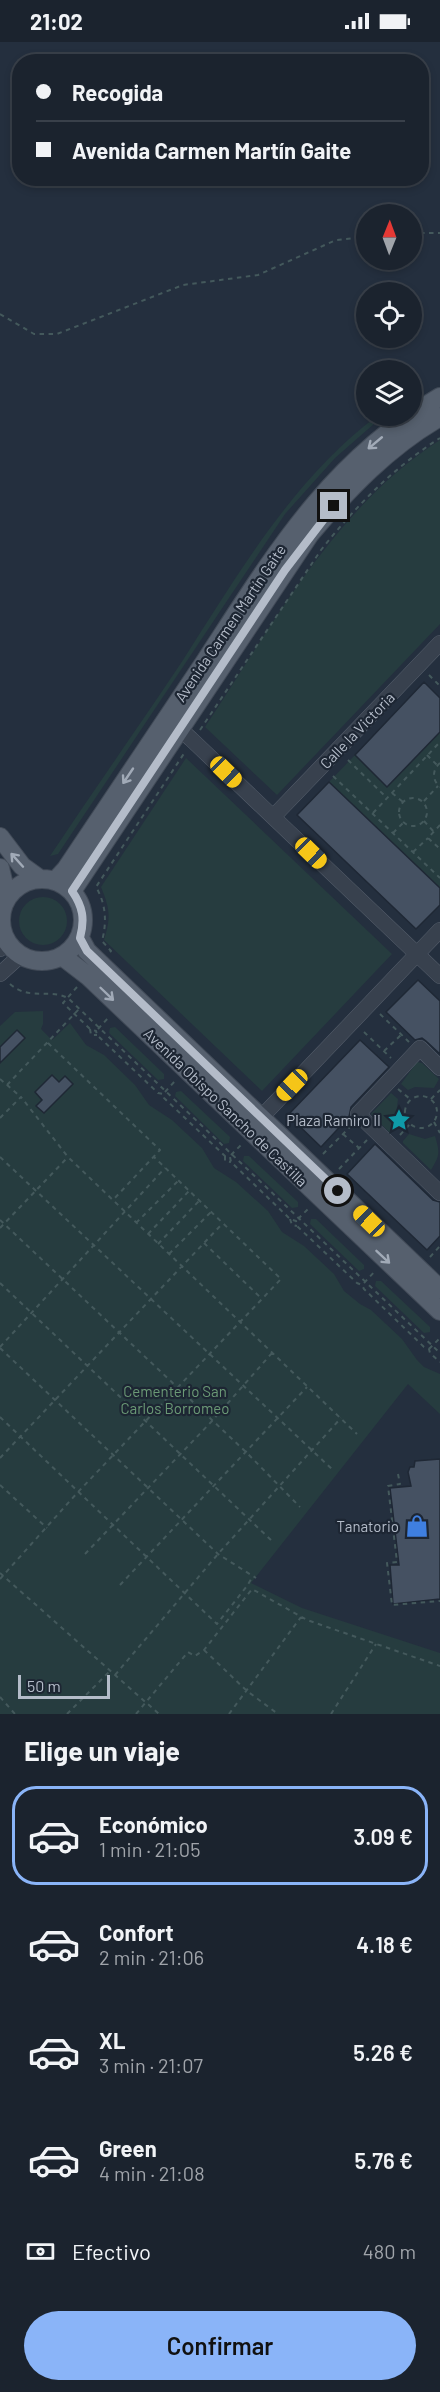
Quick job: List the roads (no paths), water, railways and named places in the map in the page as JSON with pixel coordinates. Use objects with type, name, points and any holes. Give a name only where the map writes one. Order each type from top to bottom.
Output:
[{"type":"main road","name":"Avenida Carmen Martín Gaite","points":[[47,880],[66,869],[299,521],[347,468],[375,442],[420,409],[440,398]]},
{"type":"main road","name":"Avenida Carmen Martín Gaite","points":[[72,891],[188,732],[285,570],[316,527],[363,476],[426,425],[440,417]]},
{"type":"main road","points":[[0,837],[21,866],[72,891],[83,913],[80,938],[72,948],[62,956],[41,961],[21,955],[3,945],[1,915],[7,898],[21,885],[47,880]]},
{"type":"main road","points":[[0,868],[7,898]]},
{"type":"main road","name":"Avenida Obispo Sancho de Castilla","points":[[80,938],[87,951],[251,1130],[440,1289]]},
{"type":"main road","name":"Avenida Obispo Sancho de Castilla","points":[[62,956],[88,976],[440,1311]]},
{"type":"street","name":"Calle la Victoria","points":[[273,817],[440,643]]},
{"type":"street","points":[[160,728],[172,726],[188,732],[273,817],[440,976]]},
{"type":"street","points":[[251,1130],[440,930]]},
{"type":"street","points":[[4,977],[21,955]]},
{"type":"street","points":[[440,1068],[420,1048],[358,1114],[440,1193]]},
{"type":"place","name":"Plaza Ramiro II","points":[[399,1120]]},
{"type":"place","name":"Tanatorio","points":[[417,1526]]},
{"type":"park label","name":"Cementerio San Carlos Borromeo","points":[[175,1400]]}]
